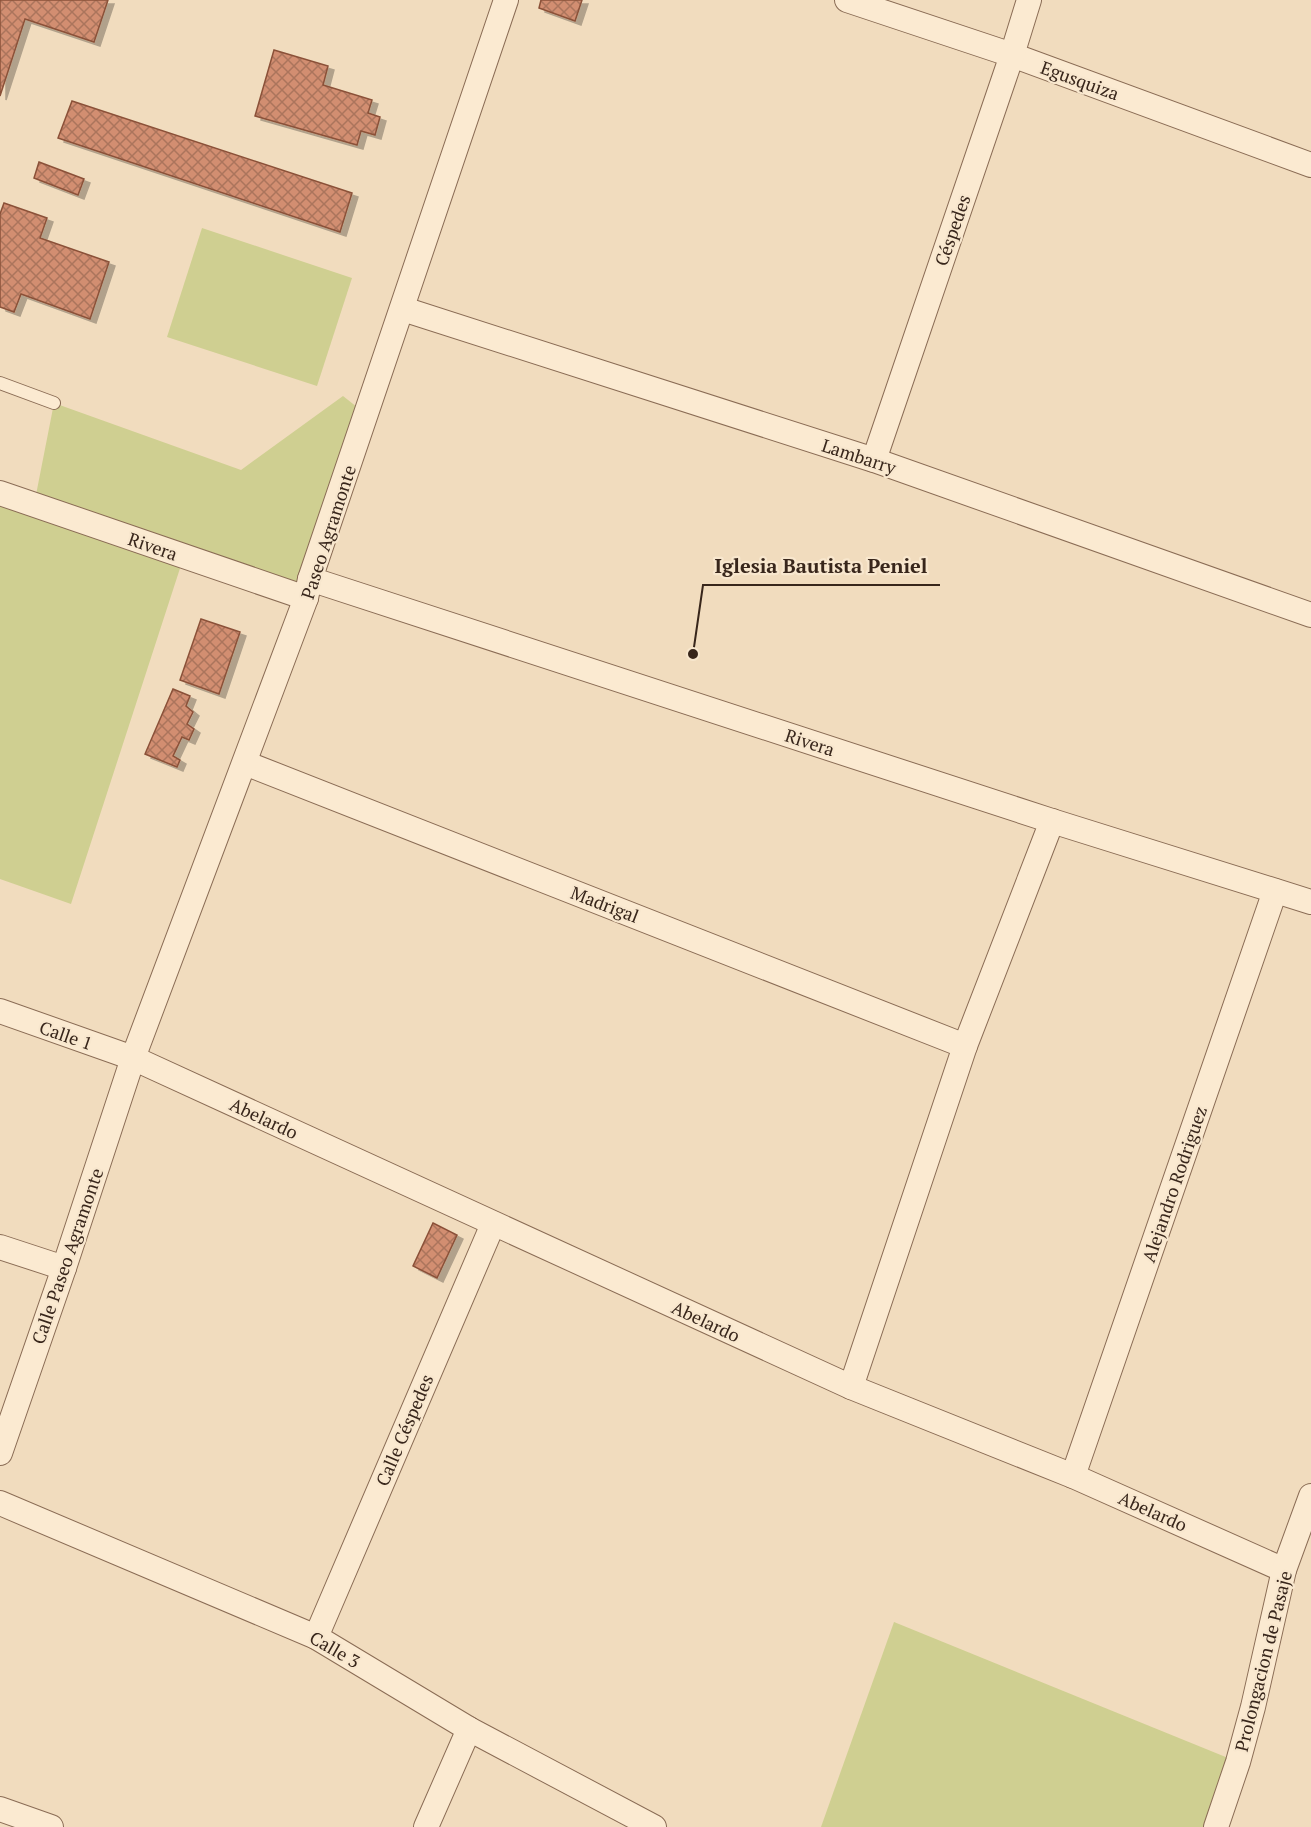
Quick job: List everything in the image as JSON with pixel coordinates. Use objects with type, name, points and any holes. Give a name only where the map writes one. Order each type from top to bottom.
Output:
[{"type":"street","name":"Paseo Agramonte","points":[[133,1058],[245,763],[308,589],[506,0]]},
{"type":"street","name":"Egusquiza","points":[[847,0],[1012,55],[1311,165]]},
{"type":"street","name":"Céspedes","points":[[874,460],[1029,0]]},
{"type":"street","name":"Lambarry","points":[[404,309],[874,460],[1311,615]]},
{"type":"street","name":"Rivera","points":[[0,493],[1311,902]]},
{"type":"street","name":"Madrigal","points":[[245,763],[965,1046]]},
{"type":"street","points":[[850,1387],[965,1046],[1052,821]]},
{"type":"street","name":"Alejandro Rodriguez","points":[[1073,1476],[1275,891]]},
{"type":"street","name":"Calle 1","points":[[0,1011],[133,1058]]},
{"type":"street","name":"Abelardo","points":[[133,1058],[850,1387],[1073,1476],[1284,1570]]},
{"type":"street","name":"Calle Paseo Agramonte","points":[[0,1453],[133,1058]]},
{"type":"street","name":"Calle Céspedes","points":[[316,1637],[493,1224]]},
{"type":"street","points":[[0,1247],[64,1268]]},
{"type":"street","name":"Prolongacion de Pasaje","points":[[1216,1827],[1238,1762],[1253,1707],[1284,1570],[1311,1496]]},
{"type":"street","name":"Calle 3","points":[[0,1503],[316,1637],[469,1729],[654,1827]]},
{"type":"street","points":[[426,1827],[469,1729]]},
{"type":"street","points":[[0,1809],[51,1827]]},
{"type":"lane","points":[[0,382],[54,403]]},
{"type":"green space","points":[[202,228],[352,278],[317,386],[167,337]]},
{"type":"green space","points":[[343,396],[367,415],[306,598],[184,556],[71,904],[0,879],[0,493],[34,505],[54,403],[241,470]]},
{"type":"green space","points":[[894,1622],[1238,1762],[1223,1827],[821,1827]]},
{"type":"building","points":[[0,0],[108,0],[94,42],[25,19],[0,96]]},
{"type":"building","points":[[541,0],[582,0],[575,21],[539,8]]},
{"type":"building","points":[[274,50],[328,66],[323,85],[372,100],[368,113],[380,117],[375,135],[361,131],[357,145],[255,116]]},
{"type":"building","points":[[72,101],[352,193],[340,232],[58,138]]},
{"type":"building","points":[[39,162],[84,179],[78,195],[34,178]]},
{"type":"building","points":[[4,203],[47,218],[40,238],[109,262],[90,319],[21,294],[14,312],[0,307],[0,214]]},
{"type":"building","points":[[201,619],[240,632],[219,694],[180,680]]},
{"type":"building","points":[[173,689],[190,696],[186,706],[193,712],[187,724],[194,729],[189,740],[182,737],[173,756],[180,760],[177,767],[145,754]]},
{"type":"building","points":[[433,1223],[457,1235],[437,1278],[413,1266]]},
{"type":"place","name":"Iglesia Bautista Peniel","points":[[693,654]]}]
